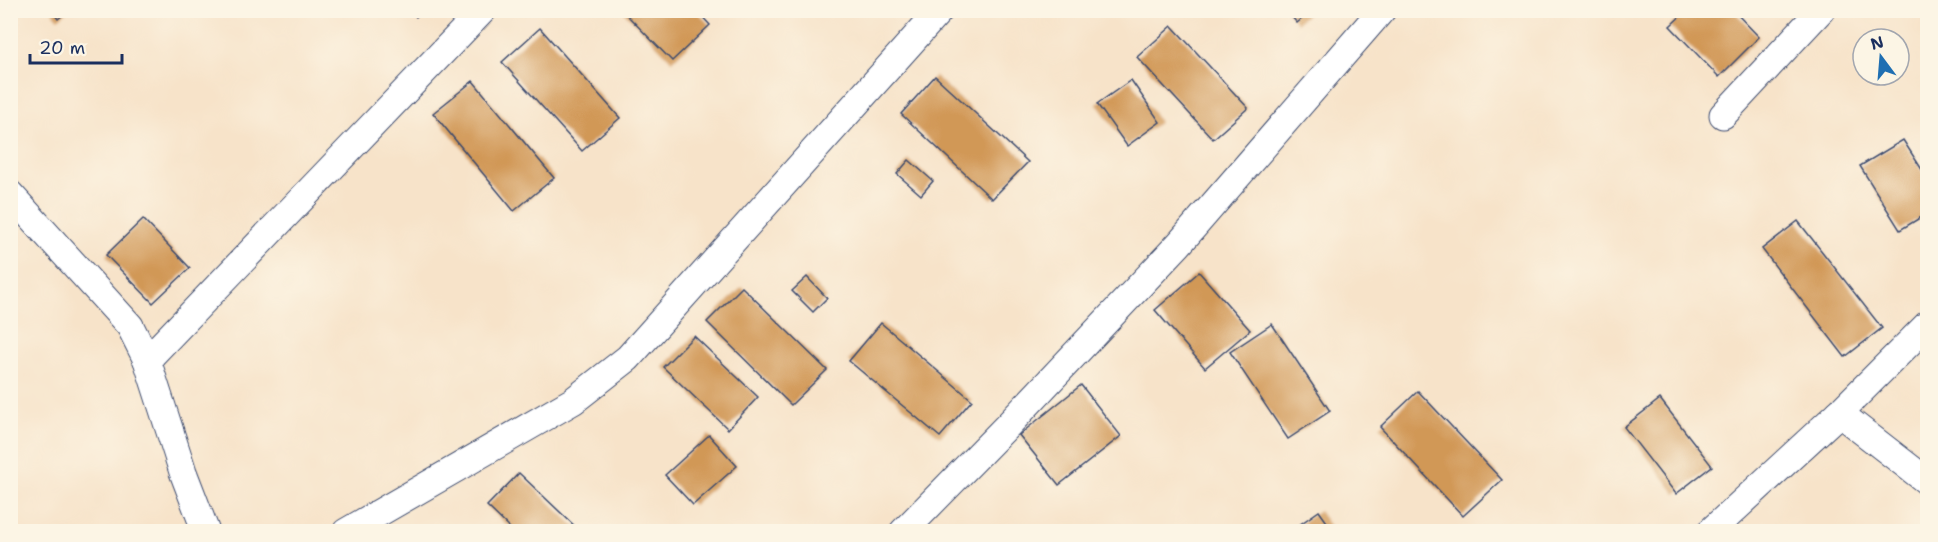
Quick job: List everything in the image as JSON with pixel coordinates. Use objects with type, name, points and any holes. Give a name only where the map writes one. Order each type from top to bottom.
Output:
[{"type":"street","points":[[147,360],[483,10]]},
{"type":"street","points":[[346,531],[573,401],[628,358],[940,10]]},
{"type":"street","points":[[903,531],[1008,425],[1179,244],[1382,10]]},
{"type":"street","points":[[1723,115],[1821,10]]},
{"type":"street","points":[[10,194],[130,326],[147,360],[183,472],[206,531]]},
{"type":"street","points":[[1710,531],[1839,413],[1928,324]]},
{"type":"street","points":[[1839,413],[1928,483]]},
{"type":"building","points":[[51,10],[69,10],[58,19]]},
{"type":"building","points":[[410,10],[423,10],[416,17]]},
{"type":"building","points":[[622,10],[696,10],[710,25],[672,61]]},
{"type":"building","points":[[1286,10],[1312,10],[1297,23]]},
{"type":"building","points":[[1687,10],[1733,10],[1759,37],[1719,77],[1670,26]]},
{"type":"building","points":[[1172,26],[1248,108],[1213,139],[1137,57]]},
{"type":"building","points":[[540,28],[620,118],[582,151],[502,62]]},
{"type":"building","points":[[935,76],[1028,162],[992,199],[901,114]]},
{"type":"building","points":[[1131,80],[1160,122],[1127,146],[1097,104]]},
{"type":"building","points":[[473,81],[554,178],[514,211],[433,113]]},
{"type":"building","points":[[1903,140],[1928,179],[1928,213],[1900,230],[1860,166]]},
{"type":"building","points":[[909,160],[933,181],[921,195],[897,174]]},
{"type":"building","points":[[143,219],[190,268],[153,303],[106,255]]},
{"type":"building","points":[[1798,221],[1882,328],[1845,357],[1762,249]]},
{"type":"building","points":[[1199,272],[1250,330],[1205,368],[1155,310]]},
{"type":"building","points":[[807,277],[827,298],[813,312],[792,291]]},
{"type":"building","points":[[742,287],[827,370],[791,405],[707,322]]},
{"type":"building","points":[[881,323],[972,400],[940,437],[849,361]]},
{"type":"building","points":[[1272,324],[1330,411],[1288,439],[1230,352]]},
{"type":"building","points":[[694,336],[758,397],[728,429],[663,367]]},
{"type":"building","points":[[1081,385],[1121,436],[1059,485],[1019,435]]},
{"type":"building","points":[[1418,391],[1502,480],[1463,516],[1380,427]]},
{"type":"building","points":[[1660,399],[1712,466],[1676,494],[1624,427]]},
{"type":"building","points":[[709,435],[737,466],[693,505],[665,475]]},
{"type":"building","points":[[519,473],[581,532],[514,532],[487,506]]},
{"type":"building","points":[[1319,511],[1334,532],[1289,532]]}]
